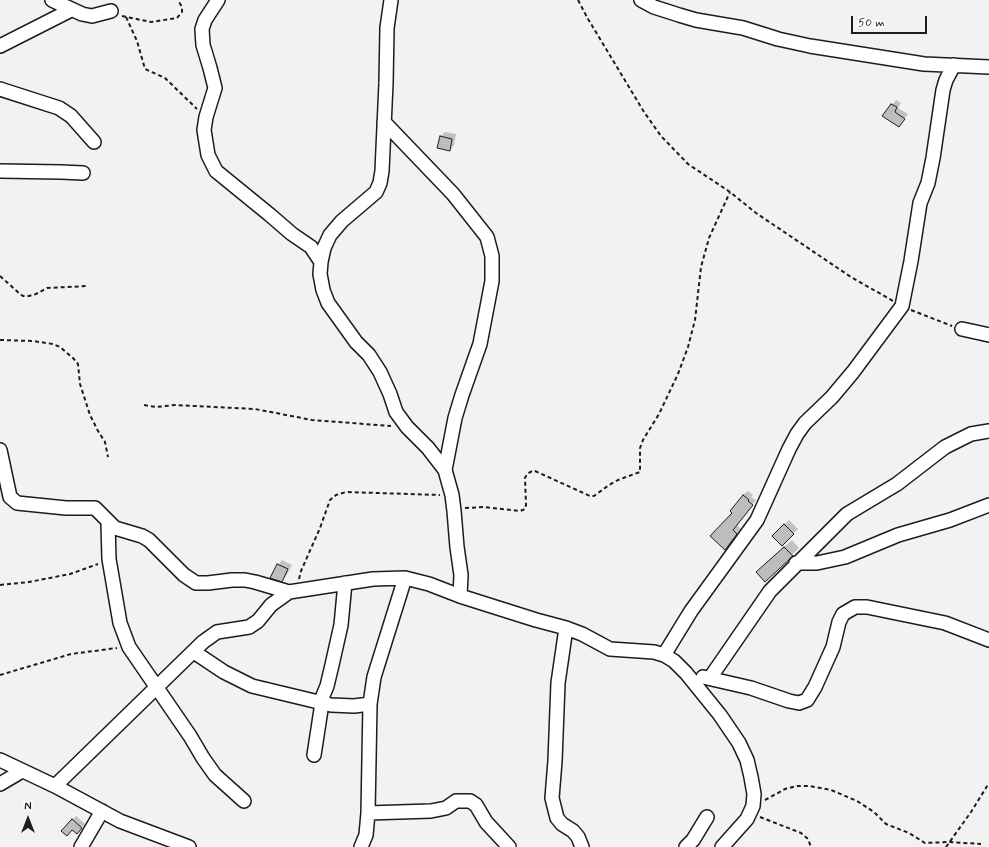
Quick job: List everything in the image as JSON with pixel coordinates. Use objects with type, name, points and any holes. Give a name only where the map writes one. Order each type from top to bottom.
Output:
[{"type":"street","points":[[52,0],[71,10],[92,16],[111,11]]},
{"type":"street","points":[[218,0],[205,20],[202,29],[202,45],[215,88],[206,117],[204,130],[208,155],[216,171],[292,234],[311,247],[321,262]]},
{"type":"street","points":[[391,0],[387,28],[382,171],[376,192],[342,221],[330,235],[324,248],[320,274],[323,290],[328,303],[340,321],[369,356],[380,372],[396,412],[406,427],[428,448],[445,470],[452,495],[454,511],[461,575],[460,596]]},
{"type":"street","points":[[641,0],[654,7],[679,16],[743,28],[778,39],[810,46],[924,64],[989,67]]},
{"type":"street","points":[[0,46],[71,10]]},
{"type":"street","points":[[664,655],[691,611],[758,520],[797,434],[853,372],[902,306],[920,203],[928,182],[933,158],[943,90],[946,80],[954,65]]},
{"type":"street","points":[[0,89],[59,108],[71,116],[94,142]]},
{"type":"street","points":[[384,122],[453,194],[487,237],[492,256],[492,281],[481,338],[457,413],[445,470]]},
{"type":"street","points":[[0,171],[61,172],[83,174]]},
{"type":"street","points":[[962,329],[989,335]]},
{"type":"street","points":[[710,678],[770,591],[796,563],[847,514],[897,484],[945,447],[970,434],[989,431]]},
{"type":"street","points":[[0,450],[4,465],[7,489],[10,497],[17,503],[66,508],[91,507],[97,510],[114,528],[149,540],[184,575],[196,583],[245,580],[294,591],[373,579],[405,578],[428,584],[460,596],[536,620],[566,628],[582,634],[610,649],[654,652],[664,655],[674,661],[686,673],[720,715],[739,743],[746,760],[754,794],[751,809],[747,819],[722,847]]},
{"type":"street","points":[[796,563],[817,563],[845,557],[898,535],[950,520],[989,505]]},
{"type":"street","points":[[108,523],[109,559],[120,623],[129,647],[215,775],[244,801]]},
{"type":"street","points":[[361,847],[366,835],[368,812],[370,704],[374,677],[405,578]]},
{"type":"street","points":[[314,755],[321,703],[327,686],[341,625],[345,583]]},
{"type":"street","points":[[55,786],[208,638],[217,632],[243,628],[258,621],[271,605],[294,591]]},
{"type":"street","points":[[686,673],[751,688],[789,701],[799,703],[807,700],[815,687],[832,647],[839,622],[843,614],[855,607],[867,607],[945,623],[989,640]]},
{"type":"street","points":[[566,628],[558,683],[552,798],[557,818],[562,824],[573,831],[578,837],[582,847]]},
{"type":"street","points":[[194,652],[224,672],[252,686],[331,705],[354,706],[370,704]]},
{"type":"street","points":[[0,760],[55,786],[120,821],[189,847]]},
{"type":"street","points":[[0,784],[22,771]]},
{"type":"street","points":[[368,812],[431,811],[446,808],[456,801],[470,801],[476,805],[486,822],[509,847]]},
{"type":"street","points":[[81,847],[102,810]]},
{"type":"street","points":[[686,847],[693,840],[707,817]]},
{"type":"path","points":[[111,11],[126,17],[151,22],[177,18],[182,12],[182,7],[178,0]]},
{"type":"path","points":[[578,0],[644,112],[661,136],[688,164],[730,192],[756,213],[851,277],[902,306],[962,329]]},
{"type":"path","points":[[126,17],[137,40],[145,69],[165,78],[206,117]]},
{"type":"path","points":[[454,511],[460,508],[468,507],[484,507],[520,511],[525,509],[525,478],[527,474],[532,471],[536,471],[590,496],[594,496],[608,485],[618,480],[640,472],[640,448],[643,440],[662,407],[678,374],[688,347],[695,320],[701,267],[709,238],[730,192]]},
{"type":"path","points":[[0,276],[23,296],[36,294],[47,288],[88,286]]},
{"type":"path","points":[[0,340],[33,341],[53,344],[60,347],[73,358],[78,364],[80,384],[90,415],[105,442],[108,457]]},
{"type":"path","points":[[144,405],[255,409],[312,420],[406,427]]},
{"type":"path","points":[[294,591],[301,571],[312,550],[330,500],[336,495],[346,492],[452,495]]},
{"type":"path","points":[[0,585],[29,582],[70,574],[109,559]]},
{"type":"path","points":[[0,675],[71,654],[129,647]]},
{"type":"path","points":[[946,847],[971,812],[989,783]]},
{"type":"path","points":[[751,809],[786,789],[797,786],[810,786],[831,790],[857,801],[874,812],[886,824],[909,833],[924,844],[949,842],[981,844]]},
{"type":"path","points":[[751,809],[801,833],[808,839],[811,847]]},
{"type":"building","points":[[891,104],[897,107],[895,112],[905,119],[899,127],[882,116]]},
{"type":"building","points":[[440,136],[452,139],[450,151],[437,148]]},
{"type":"building","points":[[743,495],[753,505],[733,530],[737,534],[725,550],[710,536],[732,513],[730,511]]},
{"type":"building","points":[[784,524],[794,534],[782,546],[772,536]]},
{"type":"building","points":[[784,547],[793,556],[765,582],[756,572]]},
{"type":"building","points":[[277,564],[288,569],[282,582],[270,578]]},
{"type":"building","points":[[72,819],[82,828],[77,834],[72,830],[67,836],[61,831]]}]
